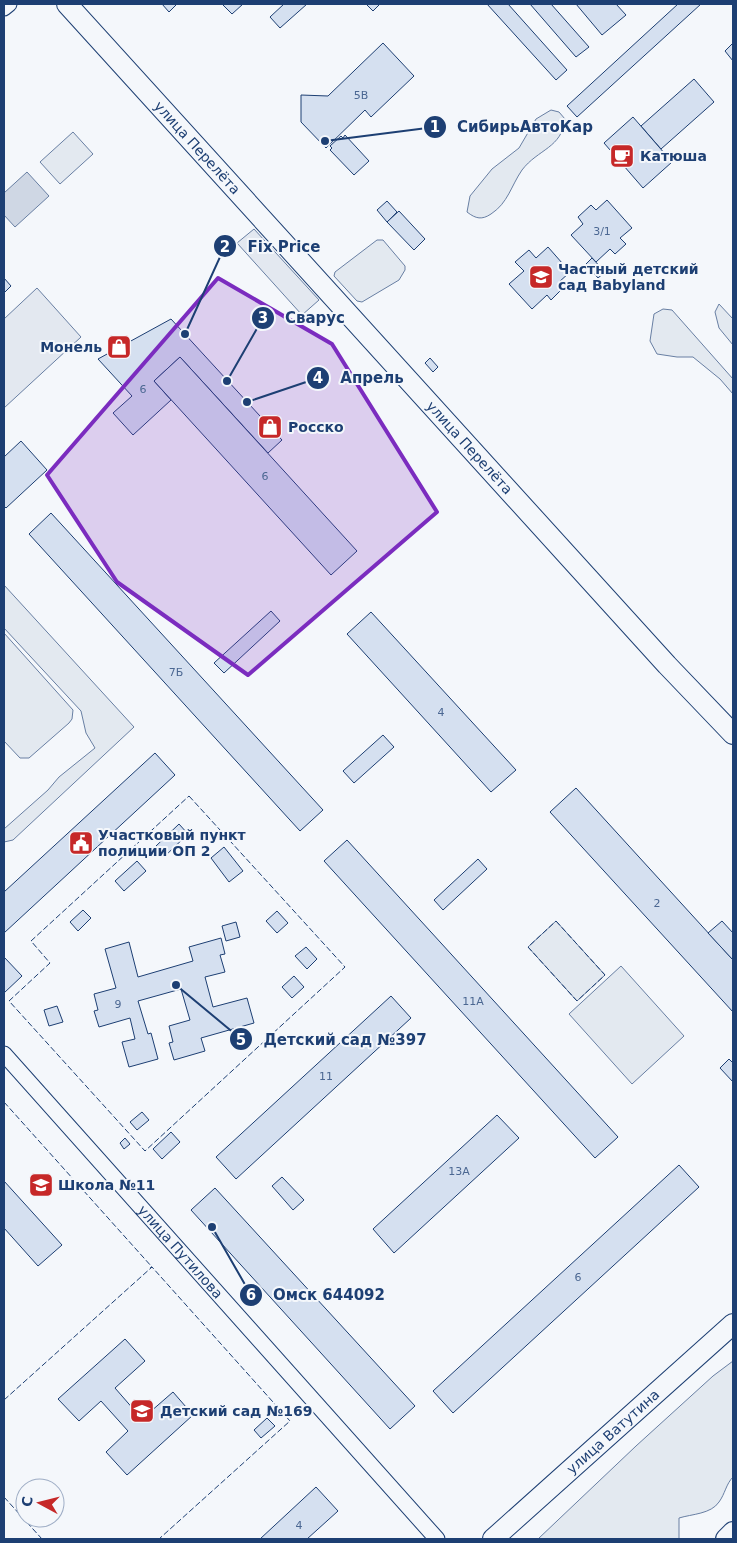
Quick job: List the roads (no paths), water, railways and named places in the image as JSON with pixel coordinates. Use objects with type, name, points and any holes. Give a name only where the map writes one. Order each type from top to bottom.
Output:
[{"type":"main road","name":"улица Перелёта","points":[[67,4],[654,650],[733,734]]},
{"type":"main road","name":"улица Ватутина","points":[[493,1539],[733,1324]]},
{"type":"main road","points":[[726,1539],[733,1532]]},
{"type":"street","points":[[4,8],[9,4]]},
{"type":"street","name":"улица Путилова","points":[[4,1054],[437,1539]]},
{"type":"place","name":"СибирьАвтоКар","points":[[325,141]]},
{"type":"place","name":"Катюша","points":[[622,156]]},
{"type":"place","name":"Частный детский сад Babyland","points":[[541,277]]},
{"type":"place","name":"Fix Price","points":[[185,334]]},
{"type":"place","name":"Монель","points":[[119,347]]},
{"type":"place","name":"Сварус","points":[[227,381]]},
{"type":"place","name":"Апрель","points":[[247,402]]},
{"type":"place","name":"Росско","points":[[270,427]]},
{"type":"place","name":"Участковый пункт полиции ОП 2","points":[[81,843]]},
{"type":"place","name":"Детский сад №397","points":[[176,985]]},
{"type":"place","name":"Школа №11","points":[[41,1185]]},
{"type":"place","name":"Омск 644092","points":[[212,1227]]},
{"type":"place","name":"Детский сад №169","points":[[142,1411]]}]
